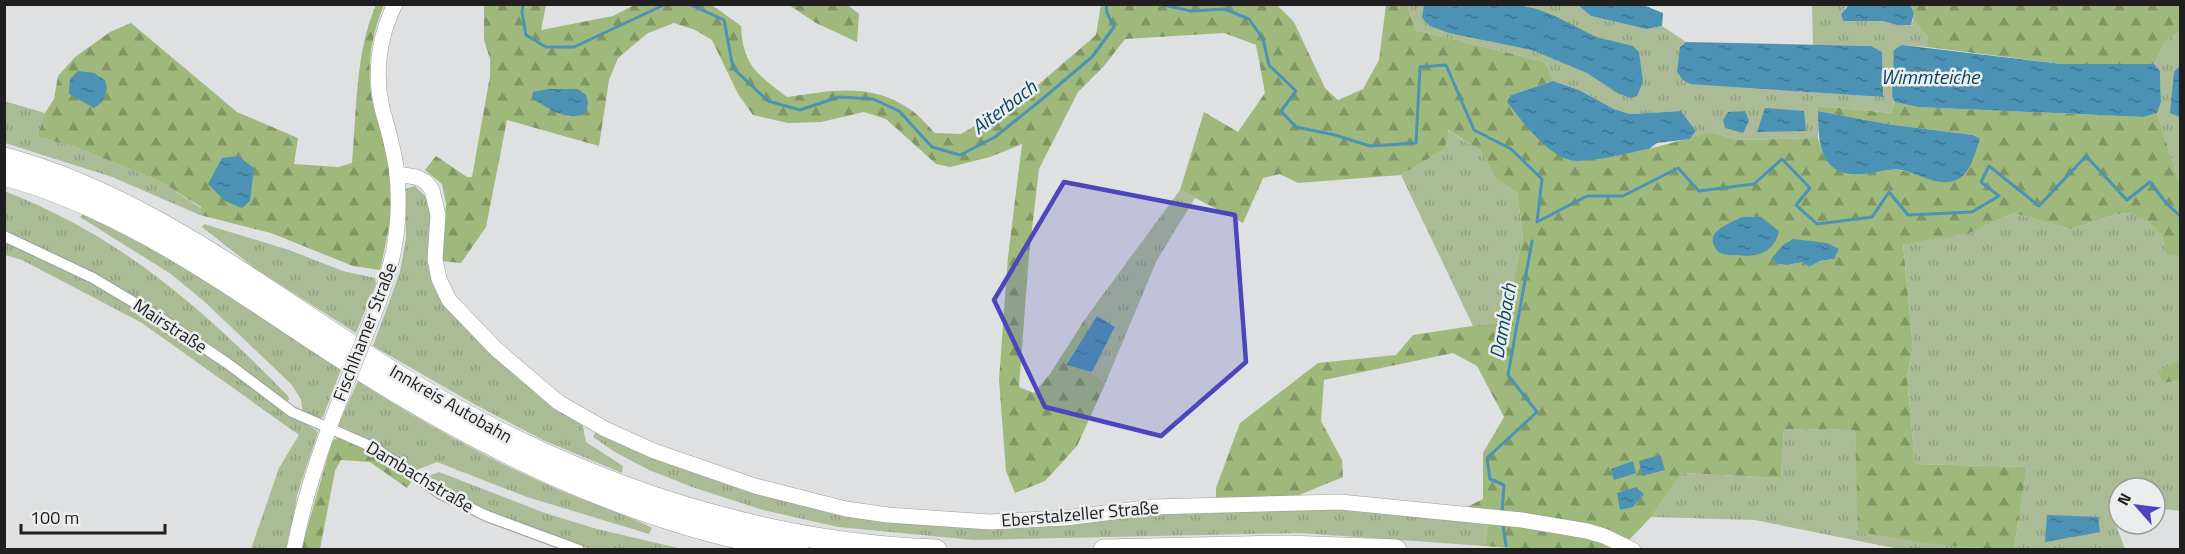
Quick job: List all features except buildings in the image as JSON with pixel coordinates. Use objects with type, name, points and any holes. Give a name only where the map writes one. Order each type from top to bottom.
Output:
[{"type":"highway","name":"Innkreis Autobahn","points":[[4,158],[42,170],[102,194],[165,225],[428,394],[495,431],[576,469],[668,502],[755,525],[836,540],[936,549]]},
{"type":"highway","name":"Innkreis Autobahn","points":[[4,174],[83,202],[174,248],[419,407],[510,456],[606,498],[697,527],[798,549]]},
{"type":"highway","points":[[1104,549],[1286,546],[1396,549]]},
{"type":"street","name":"Fischlhamer Straße","points":[[294,549],[305,501],[328,428],[389,276],[396,243],[397,174],[382,106],[378,69],[382,39],[394,4]]},
{"type":"street","name":"Eberstalzeller Straße","points":[[397,174],[416,177],[426,182],[432,190],[438,215],[435,259],[439,279],[449,300],[514,364],[558,402],[605,429],[654,451],[755,486],[846,509],[888,515],[990,522],[1065,518],[1153,507],[1340,502],[1521,520],[1587,531],[1633,549]]},
{"type":"street","name":"Mairstraße","points":[[4,236],[93,278],[141,306],[227,363],[292,412],[328,428]]},
{"type":"street","name":"Dambachstraße","points":[[328,428],[375,448],[429,487],[464,506],[512,527],[579,549]]},
{"type":"highlighted area","points":[[1064,182],[1235,215],[1246,362],[1161,436],[1045,407],[994,300]]},
{"type":"green space","points":[[1410,4],[1578,5],[1591,16],[1646,29],[1662,26],[1686,42],[1680,47],[1796,91],[1882,97],[1882,52],[1871,46],[1813,45],[1812,5],[1847,5],[1841,14],[1843,21],[1882,21],[1897,25],[1911,25],[1913,20],[1928,37],[1926,47],[1903,45],[1892,97],[1895,102],[1891,113],[1818,106],[1818,138],[1737,140],[1712,132],[1690,139],[1696,131],[1681,111],[1630,114],[1614,109],[1579,90],[1553,81],[1545,62],[1415,30],[1409,10]]},
{"type":"green space","points":[[1410,4],[1409,10],[1415,30],[1545,62],[1553,81],[1511,95],[1579,161],[1649,149],[1712,132],[1737,140],[1818,138],[1823,154],[1864,174],[1884,169],[1913,173],[1973,135],[1887,124],[1818,111],[1818,106],[1891,113],[1895,102],[1917,107],[2144,117],[2157,113],[2180,185],[2180,255],[2166,255],[2162,235],[2148,222],[2131,213],[2117,214],[2071,229],[2013,213],[1968,234],[1903,244],[1913,346],[1907,376],[1915,464],[2027,467],[2014,549],[1936,544],[1858,532],[1855,430],[1784,429],[1781,478],[1682,473],[1651,517],[1628,541],[1573,523],[1467,507],[1483,499],[1483,453],[1504,417],[1477,366],[1453,353],[1324,380],[1321,421],[1342,460],[1343,477],[1287,500],[1216,500],[1216,488],[1240,423],[1318,363],[1396,355],[1413,335],[1505,321],[1523,235],[1517,193],[1495,178],[1481,151],[1448,130],[1445,149],[1401,175],[1298,183],[1280,174],[1263,178],[1243,223],[1180,190],[1204,112],[1238,132],[1265,93],[1256,45],[1224,33],[1125,39],[1104,66],[1078,92],[1039,169],[1029,255],[1019,387],[1034,393],[1050,374],[1085,319],[1090,328],[1066,364],[1092,372],[1105,384],[1077,446],[1045,481],[1015,493],[1006,471],[999,380],[1008,257],[1022,144],[990,157],[950,167],[936,164],[886,119],[864,112],[821,122],[788,123],[753,115],[738,94],[712,40],[695,30],[674,23],[648,33],[618,58],[609,80],[599,146],[507,120],[486,227],[461,263],[441,261],[446,203],[442,184],[425,170],[436,156],[467,177],[472,177],[490,76],[490,59],[484,40],[484,5],[546,5],[541,30],[613,16],[634,5],[712,5],[741,26],[745,51],[754,68],[787,97],[849,90],[879,94],[912,110],[935,133],[961,134],[1024,97],[1096,35],[1101,5],[1277,5],[1294,22],[1325,88],[1338,100],[1363,89],[1379,60],[1386,5]],"holes":[[[548,89],[578,89],[569,117],[533,98]],[[1811,242],[1827,243],[1834,259],[1820,261],[1809,267],[1803,262],[1777,264],[1773,258]]]},
{"type":"green space","points":[[376,5],[384,5],[376,26],[372,48],[371,94],[389,160],[392,182],[390,220],[380,270],[353,266],[271,233],[200,215],[201,207],[161,182],[76,147],[37,137],[45,113],[54,99],[58,76],[75,57],[110,32],[131,23],[237,112],[298,138],[294,164],[338,167],[352,163],[360,62],[369,23]]},
{"type":"green space","points":[[789,5],[848,5],[859,14],[857,42],[816,23]]},
{"type":"green space","points":[[1910,5],[2180,5],[2180,31],[2165,42],[2154,64],[2062,64],[1926,47],[1928,37],[1913,20],[1914,13]]},
{"type":"green space","points":[[2180,31],[2180,185],[2157,113],[2161,102],[2160,71],[2154,64],[2165,42]]},
{"type":"green space","points":[[4,101],[45,113],[37,137],[76,147],[161,182],[201,208],[200,215],[112,177],[5,143]]},
{"type":"green space","points":[[1447,130],[1481,151],[1495,178],[1517,193],[1523,235],[1505,321],[1473,326],[1401,175],[1445,149]]},
{"type":"green space","points":[[415,186],[436,212],[440,294],[467,330],[525,383],[582,422],[586,442],[623,466],[622,473],[543,440],[474,404],[373,346],[400,272],[406,239],[405,189]]},
{"type":"green space","points":[[1180,190],[1195,198],[1157,260],[1105,384],[1092,372],[1115,327],[1097,317],[1090,328],[1085,319]]},
{"type":"green space","points":[[4,191],[86,230],[123,252],[158,277],[224,333],[288,396],[289,400],[286,402],[220,352],[115,287],[5,231]]},
{"type":"green space","points":[[2013,213],[2071,229],[2117,214],[2132,213],[2148,222],[2162,235],[2166,255],[2180,255],[2180,361],[2165,383],[2180,380],[2180,511],[2167,509],[2167,476],[2107,476],[2107,536],[2120,536],[2125,549],[2014,549],[2027,467],[1915,464],[1907,376],[1913,346],[1903,243],[1968,234]]},
{"type":"green space","points":[[83,214],[145,245],[214,285],[341,369],[323,417],[316,419],[303,415],[301,399],[291,384],[206,303],[171,274],[80,217]]},
{"type":"green space","points":[[204,224],[289,250],[343,271],[375,278],[376,284],[356,333],[257,270],[202,227]]},
{"type":"green space","points":[[4,237],[152,315],[318,432],[297,495],[289,549],[251,549],[279,468],[299,435],[142,323],[22,260],[5,255]]},
{"type":"green space","points":[[2180,361],[2180,380],[2165,383],[2157,372]]},
{"type":"green space","points":[[358,381],[431,426],[507,466],[559,490],[641,522],[652,528],[649,534],[527,497],[437,462],[414,471],[387,451],[338,425]]},
{"type":"green space","points":[[597,429],[887,521],[1155,511],[1321,508],[1398,511],[1488,523],[1485,546],[1300,533],[974,540],[838,527],[763,510],[692,487],[649,470],[593,437]]},
{"type":"green space","points":[[1784,429],[1855,430],[1859,532],[1989,549],[1899,549],[1755,520],[1651,517],[1682,473],[1781,478]]},
{"type":"green space","points":[[339,437],[377,453],[413,479],[407,488],[370,462],[341,460],[335,471],[320,549],[301,550],[332,441]]},
{"type":"green space","points":[[439,472],[545,513],[597,529],[682,549],[627,551],[580,546],[505,519],[454,495],[436,485],[428,476]]},
{"type":"green space","points":[[1488,523],[1591,537],[1623,549],[1536,550],[1485,546]]},
{"type":"water","points":[[1424,5],[1518,5],[1557,17],[1596,37],[1633,46],[1639,52],[1643,82],[1637,96],[1631,98],[1619,94],[1587,73],[1532,50],[1449,33],[1430,26],[1422,18]]},
{"type":"water","points":[[1578,5],[1643,5],[1663,13],[1662,26],[1646,29],[1591,16]]},
{"type":"water","name":"Wimmteiche","points":[[1852,5],[1910,5],[1914,13],[1911,25],[1897,25],[1882,21],[1843,21],[1841,14]]},
{"type":"water","name":"Wimmteiche","points":[[1686,42],[1871,46],[1882,52],[1883,97],[1690,84],[1683,80],[1677,72],[1680,47]]},
{"type":"water","name":"Wimmteiche","points":[[1902,45],[2062,64],[2154,64],[2160,71],[2161,102],[2157,113],[2144,117],[1917,107],[1895,102],[1892,97],[1894,50]]},
{"type":"water","points":[[2180,66],[2180,117],[2170,113],[2174,72]]},
{"type":"water","points":[[78,71],[94,73],[105,80],[107,89],[102,102],[94,108],[69,94],[70,79]]},
{"type":"water","points":[[1553,81],[1579,90],[1614,109],[1630,114],[1681,111],[1696,131],[1690,139],[1657,143],[1649,149],[1597,159],[1569,160],[1539,140],[1507,102],[1511,95]]},
{"type":"water","points":[[548,89],[578,89],[586,95],[588,103],[586,112],[573,116],[566,115],[532,98],[533,92]]},
{"type":"water","points":[[1765,108],[1804,111],[1806,131],[1757,132]]},
{"type":"water","points":[[1745,111],[1749,121],[1743,133],[1725,128],[1723,120],[1728,112]]},
{"type":"water","name":"Wimmteiche","points":[[1818,111],[1887,124],[1973,135],[1980,139],[1966,172],[1951,182],[1937,181],[1896,170],[1849,174],[1830,165],[1825,156],[1819,135]]},
{"type":"water","points":[[238,156],[254,168],[250,201],[242,208],[225,201],[208,184],[222,158]]},
{"type":"water","points":[[1742,217],[1761,217],[1779,231],[1777,238],[1769,249],[1758,255],[1722,254],[1716,250],[1713,237],[1723,227]]},
{"type":"water","points":[[1793,239],[1827,243],[1839,249],[1834,259],[1820,261],[1809,267],[1803,262],[1777,264],[1772,258],[1783,245]]},
{"type":"water","points":[[1097,316],[1115,327],[1092,372],[1066,365]]},
{"type":"water","points":[[1660,455],[1665,470],[1642,476],[1639,461]]},
{"type":"water","points":[[1633,461],[1636,473],[1614,480],[1611,469]]},
{"type":"water","points":[[1636,487],[1644,494],[1633,507],[1620,510],[1617,493]]},
{"type":"water","points":[[2047,515],[2098,517],[2100,532],[2045,542]]},
{"type":"waterway","name":"Aiterbach","points":[[523,4],[526,35],[546,47],[574,47],[666,4]]},
{"type":"waterway","name":"Aiterbach","points":[[689,4],[724,20],[733,68],[768,101],[800,110],[839,97],[873,99],[899,111],[932,147],[960,155],[995,137],[1092,57],[1114,27],[1107,13],[1106,4]]},
{"type":"waterway","name":"Aiterbach","points":[[1160,4],[1191,11],[1225,9],[1249,19],[1263,39],[1269,65],[1296,91],[1281,111],[1296,127],[1335,135],[1370,146],[1416,143],[1420,67],[1446,65],[1474,130],[1511,149],[1542,179],[1537,222],[1587,196],[1623,196],[1678,168],[1699,191],[1754,184],[1782,159],[1810,188],[1796,205],[1817,224],[1872,217],[1889,192],[1908,215],[1972,212],[1999,196],[1981,182],[1989,166],[2039,206],[2086,156],[2127,200],[2150,182],[2167,204],[2180,216]]},
{"type":"waterway","name":"Dambach","points":[[1502,514],[1504,485],[1490,479],[1487,458],[1537,412],[1508,375],[1532,241]]},
{"type":"waterway","name":"Dambach","points":[[1503,524],[1506,546]]}]
